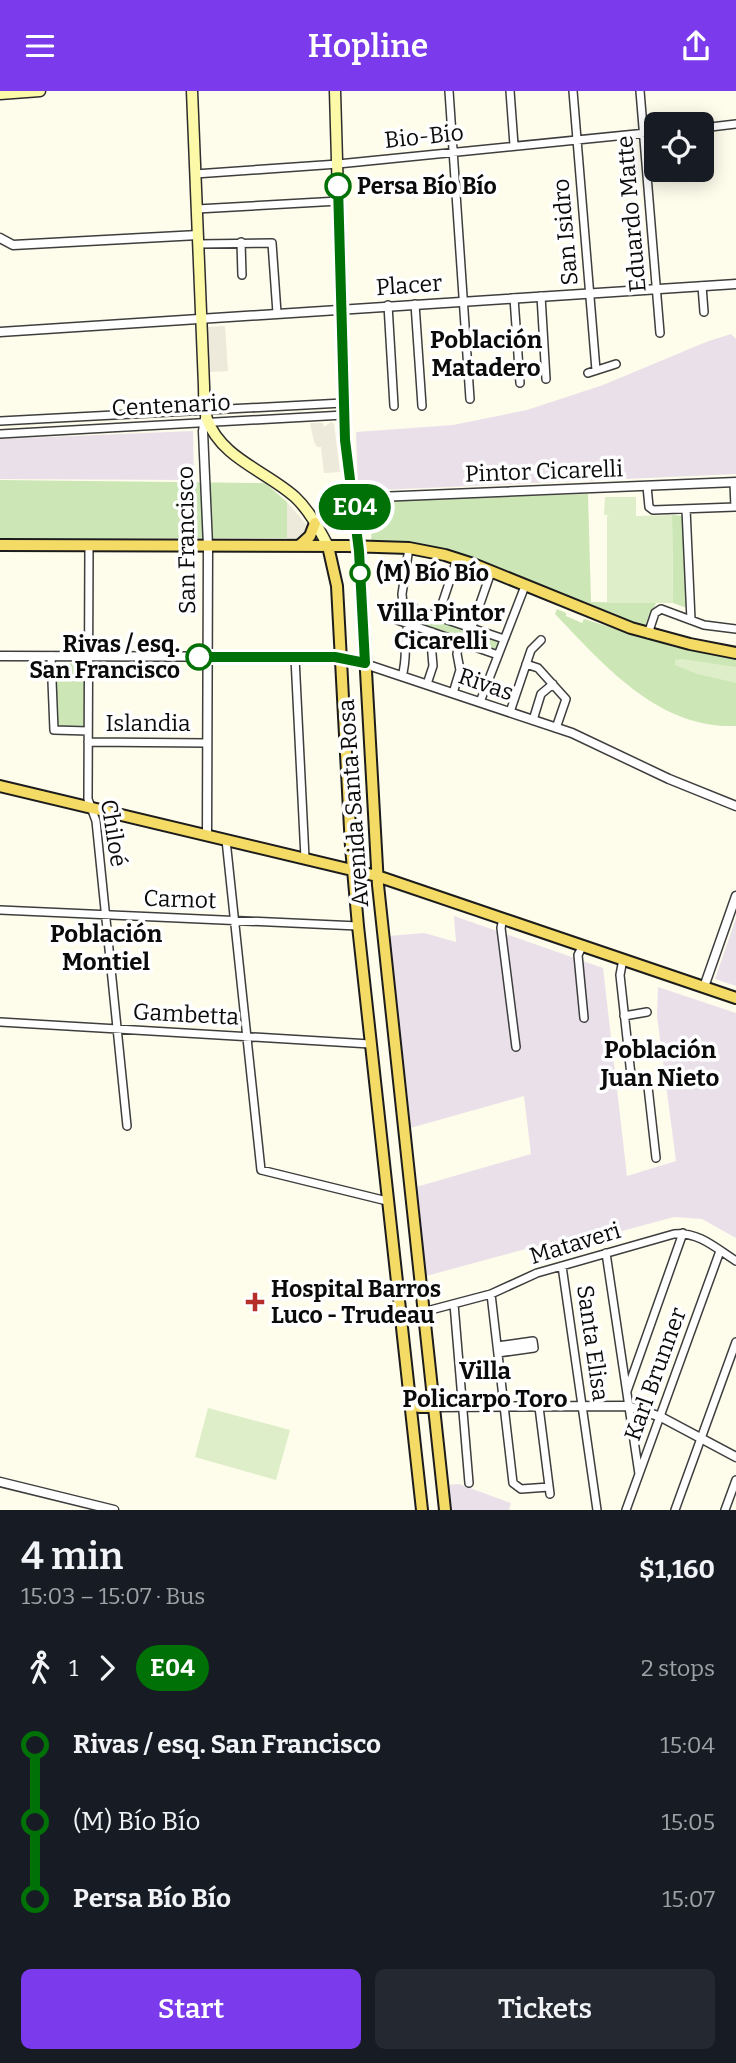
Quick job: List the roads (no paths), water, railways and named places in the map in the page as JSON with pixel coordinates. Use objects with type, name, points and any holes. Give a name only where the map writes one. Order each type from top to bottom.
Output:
[{"type":"main road","points":[[0,94],[40,91]]},
{"type":"main road","name":"San Francisco","points":[[192,91],[206,417]]},
{"type":"main road","name":"Avenida Santa Rosa","points":[[335,91],[343,403],[345,440],[359,546],[377,876],[445,1510]]},
{"type":"main road","name":"Avenida Santa Rosa","points":[[206,417],[228,449],[292,495],[328,546],[333,563],[337,586],[358,926],[422,1510]]},
{"type":"main road","points":[[299,546],[310,536],[314,523]]},
{"type":"main road","points":[[0,545],[409,548],[457,559],[606,619],[648,633],[736,653]]},
{"type":"main road","points":[[333,563],[337,553],[346,546]]},
{"type":"main road","points":[[0,786],[377,876],[736,997]]},
{"type":"main road","points":[[409,1392],[419,1407],[434,1407]]},
{"type":"street","points":[[449,91],[470,398]]},
{"type":"street","points":[[510,91],[514,145]]},
{"type":"street","name":"San Isidro","points":[[573,91],[596,370]]},
{"type":"street","name":"Eduardo Matte","points":[[640,91],[660,333]]},
{"type":"street","points":[[714,127],[736,124]]},
{"type":"street","name":"Bio-Bio","points":[[195,174],[338,164],[643,133]]},
{"type":"street","points":[[197,209],[339,201]]},
{"type":"street","points":[[0,238],[13,245],[198,239],[269,241],[273,244],[277,313]]},
{"type":"street","points":[[241,242],[242,275]]},
{"type":"street","name":"Placer","points":[[0,332],[736,284]]},
{"type":"street","points":[[702,286],[704,312]]},
{"type":"street","points":[[541,296],[546,379]]},
{"type":"street","points":[[514,298],[520,383]]},
{"type":"street","points":[[415,304],[422,407]]},
{"type":"street","points":[[388,305],[394,406]]},
{"type":"street","points":[[588,373],[616,364]]},
{"type":"street","name":"Centenario","points":[[0,434],[343,403]]},
{"type":"street","name":"Centenario","points":[[0,421],[344,415]]},
{"type":"street","name":"San Francisco","points":[[206,417],[207,835]]},
{"type":"street","points":[[647,486],[649,507],[653,510],[686,509],[735,507],[735,483]]},
{"type":"street","name":"Pintor Cicarelli","points":[[354,498],[735,483]]},
{"type":"street","points":[[686,509],[691,620]]},
{"type":"street","name":"Chiloé","points":[[89,546],[88,799],[96,821],[127,1126]]},
{"type":"street","points":[[409,548],[402,594],[403,605],[397,620],[498,655]]},
{"type":"street","points":[[438,617],[457,559]]},
{"type":"street","points":[[453,693],[460,670],[457,654],[472,628],[491,572]]},
{"type":"street","points":[[480,702],[525,586]]},
{"type":"street","points":[[403,605],[504,639]]},
{"type":"street","points":[[648,633],[655,613],[662,609],[704,625],[736,629]]},
{"type":"street","points":[[402,676],[406,660],[405,633],[408,624]]},
{"type":"street","points":[[427,684],[433,666],[430,642],[432,632]]},
{"type":"street","points":[[510,712],[531,650],[541,640]]},
{"type":"street","name":"Rivas","points":[[0,656],[341,658],[365,663],[572,733],[679,783],[736,806]]},
{"type":"street","points":[[51,656],[54,730],[88,731]]},
{"type":"street","points":[[295,658],[305,858]]},
{"type":"street","points":[[526,664],[538,668],[566,699],[556,728]]},
{"type":"street","points":[[533,720],[541,694],[553,684]]},
{"type":"street","name":"Islandia","points":[[88,742],[207,743]]},
{"type":"street","points":[[226,840],[261,1170],[387,1201]]},
{"type":"street","points":[[704,987],[736,896]]},
{"type":"street","name":"Carnot","points":[[0,910],[358,926]]},
{"type":"street","points":[[503,918],[501,928],[516,1047]]},
{"type":"street","points":[[583,945],[579,952],[579,963],[584,1018]]},
{"type":"street","points":[[623,959],[620,969],[631,1075],[647,1078],[656,1158]]},
{"type":"street","points":[[624,1016],[647,1012]]},
{"type":"street","name":"Gambetta","points":[[0,1022],[370,1044]]},
{"type":"street","points":[[626,1391],[683,1233],[702,1239],[736,1261]]},
{"type":"street","name":"Mataveri","points":[[423,1313],[491,1294],[530,1275],[667,1235],[683,1233]]},
{"type":"street","name":"Karl Brunner","points":[[626,1510],[720,1251]]},
{"type":"street","points":[[606,1253],[639,1476]]},
{"type":"street","name":"Santa Elisa","points":[[562,1266],[597,1510]]},
{"type":"street","points":[[491,1294],[514,1485],[521,1489],[550,1491],[539,1407]]},
{"type":"street","points":[[454,1304],[468,1483]]},
{"type":"street","points":[[675,1510],[736,1342]]},
{"type":"street","points":[[434,1407],[628,1406],[661,1416],[736,1457]]},
{"type":"street","points":[[725,1510],[736,1480]]},
{"type":"street","points":[[0,1482],[114,1510]]},
{"type":"place","name":"Persa Bío Bío","points":[[338,186]]},
{"type":"place","name":"(M) Bío Bío","points":[[360,573]]},
{"type":"place","name":"Rivas / esq. San Francisco","points":[[199,657]]},
{"type":"place","name":"Hospital Barros Luco - Trudeau","points":[[255,1302]]},
{"type":"district","name":"Población Matadero","points":[[486,354]]},
{"type":"district","name":"Villa Pintor Cicarelli","points":[[441,627]]},
{"type":"district","name":"Población Montiel","points":[[106,948]]},
{"type":"district","name":"Población Juan Nieto","points":[[660,1064]]},
{"type":"district","name":"Villa Policarpo Toro","points":[[485,1385]]}]
